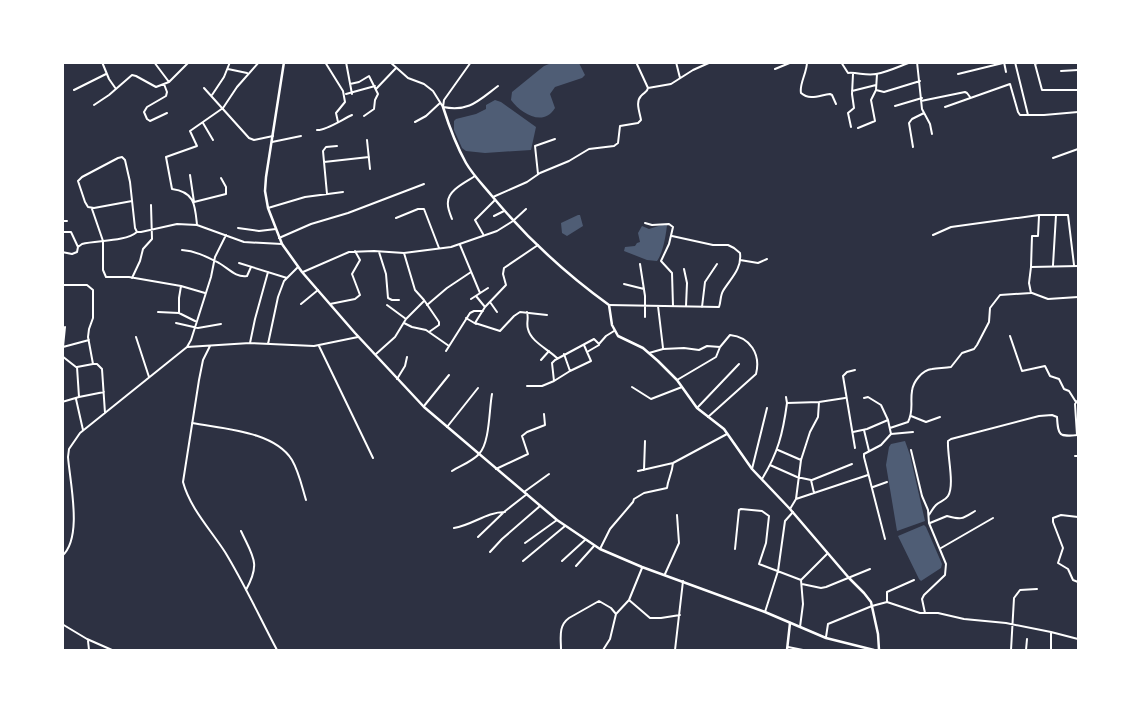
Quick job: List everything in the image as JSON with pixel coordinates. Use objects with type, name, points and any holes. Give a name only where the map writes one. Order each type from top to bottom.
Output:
[{"type":"main road","points":[[284,62],[265,191],[268,208],[279,238],[302,272],[424,407],[557,520],[600,549],[642,567],[765,612],[826,638],[874,650]]},
{"type":"main road","points":[[442,107],[466,164],[512,221],[566,272],[609,305],[614,331],[618,336],[634,343],[649,353],[677,380],[698,408],[724,429],[761,480],[793,512],[864,593],[871,602],[878,634],[879,650]]},
{"type":"main road","points":[[787,649],[790,623]]},
{"type":"street","points":[[102,62],[106,74],[116,89]]},
{"type":"street","points":[[154,62],[169,82]]},
{"type":"street","points":[[94,105],[133,75],[154,87],[169,82],[189,62]]},
{"type":"street","points":[[212,95],[228,69],[230,62]]},
{"type":"street","points":[[194,202],[183,192],[172,189],[166,157],[197,146],[190,131],[223,108],[258,62]]},
{"type":"street","points":[[325,62],[344,94],[345,102],[336,113],[338,122]]},
{"type":"street","points":[[346,62],[352,94]]},
{"type":"street","points":[[636,62],[648,88]]},
{"type":"street","points":[[676,62],[680,78]]},
{"type":"street","points":[[648,88],[671,84],[693,70],[711,62]]},
{"type":"street","points":[[775,69],[792,62]]},
{"type":"street","points":[[807,62],[800,89],[801,94],[810,97],[830,94],[836,104]]},
{"type":"street","points":[[841,62],[846,73],[866,75],[877,74],[911,62]]},
{"type":"street","points":[[958,74],[1007,62]]},
{"type":"street","points":[[1015,62],[1028,115]]},
{"type":"street","points":[[1040,62],[1035,64],[1042,90],[1078,90]]},
{"type":"street","points":[[392,63],[408,78],[433,91],[442,107]]},
{"type":"street","points":[[442,107],[444,100],[470,63]]},
{"type":"street","points":[[916,63],[924,113],[930,124],[932,134]]},
{"type":"street","points":[[1004,63],[1006,72]]},
{"type":"street","points":[[344,94],[352,94],[375,88],[396,68]]},
{"type":"street","points":[[228,69],[248,74]]},
{"type":"street","points":[[1061,71],[1078,70]]},
{"type":"street","points":[[851,128],[848,113],[854,108],[852,73]]},
{"type":"street","points":[[74,90],[106,74]]},
{"type":"street","points":[[858,128],[875,122],[871,100],[876,90],[877,74]]},
{"type":"street","points":[[350,84],[359,82],[369,76],[375,88],[378,95],[375,100],[374,109],[364,116]]},
{"type":"street","points":[[876,90],[884,92],[920,81]]},
{"type":"street","points":[[163,84],[167,92],[166,96],[147,106],[144,112],[150,121],[167,113]]},
{"type":"street","points":[[945,107],[1010,84],[1019,114],[1078,112]]},
{"type":"street","points":[[852,92],[876,85]]},
{"type":"street","points":[[442,107],[453,109],[465,108],[498,86]]},
{"type":"street","points":[[204,88],[249,138],[254,140],[273,136]]},
{"type":"street","points":[[484,235],[475,220],[494,198],[589,149],[614,146],[618,143],[620,126],[641,120],[638,101],[647,92],[648,88]]},
{"type":"street","points":[[895,106],[922,99],[965,92],[970,97]]},
{"type":"street","points":[[415,122],[426,116],[440,103]]},
{"type":"street","points":[[912,147],[909,123],[912,119],[924,113]]},
{"type":"street","points":[[317,130],[325,130],[352,115]]},
{"type":"street","points":[[203,123],[212,140]]},
{"type":"street","points":[[272,142],[301,136]]},
{"type":"street","points":[[538,174],[535,146],[555,139]]},
{"type":"street","points":[[367,140],[370,169]]},
{"type":"street","points":[[327,194],[324,149],[329,146],[337,146]]},
{"type":"street","points":[[1053,158],[1078,149]]},
{"type":"street","points":[[132,201],[92,208],[88,207],[78,182],[79,179],[121,157],[125,160],[128,172],[132,201],[135,228],[137,232]]},
{"type":"street","points":[[324,162],[369,157]]},
{"type":"street","points":[[190,174],[197,225]]},
{"type":"street","points":[[452,219],[448,202],[449,197],[452,192],[475,176]]},
{"type":"street","points":[[194,202],[226,194],[226,187],[221,178]]},
{"type":"street","points":[[279,238],[311,224],[348,213],[424,184]]},
{"type":"street","points":[[268,208],[305,197],[343,192]]},
{"type":"street","points":[[132,278],[140,261],[142,251],[152,239],[151,205]]},
{"type":"street","points":[[92,208],[103,241],[104,276],[132,278],[182,286],[205,293]]},
{"type":"street","points":[[396,218],[418,209],[424,209],[439,248]]},
{"type":"street","points":[[302,272],[337,256],[355,251],[404,253],[451,247],[497,231],[526,210]]},
{"type":"street","points":[[494,216],[504,211]]},
{"type":"street","points":[[1031,293],[1029,283],[1032,236],[1038,236],[1039,215]]},
{"type":"street","points":[[933,234],[951,227],[1039,215],[1068,215],[1074,266]]},
{"type":"street","points":[[1053,265],[1056,215]]},
{"type":"street","points":[[62,221],[67,220]]},
{"type":"street","points":[[645,223],[652,225],[669,224],[673,227],[672,236],[661,261],[672,274],[672,306]]},
{"type":"street","points":[[78,247],[82,244],[130,236],[137,232],[177,224],[197,225],[251,243],[282,244]]},
{"type":"street","points":[[238,228],[259,231],[276,229]]},
{"type":"street","points":[[62,232],[71,232],[78,247],[78,252],[74,254],[62,252]]},
{"type":"street","points":[[62,556],[68,550],[74,532],[69,449],[76,437],[187,347],[195,328],[214,262],[226,235]]},
{"type":"street","points":[[609,305],[719,307],[721,295],[733,278],[740,260],[740,253],[728,246],[713,245],[672,236]]},
{"type":"street","points":[[460,244],[480,294]]},
{"type":"street","points":[[476,324],[485,307],[506,285],[503,274],[504,268],[538,245]]},
{"type":"street","points":[[182,250],[198,253],[239,276],[247,276],[251,266]]},
{"type":"street","points":[[330,304],[360,295],[352,274],[360,260],[355,251]]},
{"type":"street","points":[[379,251],[386,274],[388,298],[398,300]]},
{"type":"street","points":[[404,253],[414,290],[424,300],[440,323],[429,332]]},
{"type":"street","points":[[740,260],[758,263],[767,259]]},
{"type":"street","points":[[239,263],[287,278]]},
{"type":"street","points":[[640,264],[644,289],[645,317]]},
{"type":"street","points":[[702,307],[705,282],[718,264]]},
{"type":"street","points":[[1031,267],[1053,265],[1078,266]]},
{"type":"street","points":[[268,344],[278,297],[287,278],[299,267]]},
{"type":"street","points":[[684,269],[687,283],[686,306]]},
{"type":"street","points":[[250,343],[268,272]]},
{"type":"street","points":[[427,305],[447,288],[471,272]]},
{"type":"street","points":[[624,284],[644,289]]},
{"type":"street","points":[[62,285],[87,285],[93,290],[93,318],[88,329],[93,364]]},
{"type":"street","points":[[179,313],[179,298],[182,286]]},
{"type":"street","points":[[472,299],[488,288]]},
{"type":"street","points":[[301,304],[318,290]]},
{"type":"street","points":[[890,428],[908,422],[911,416],[912,389],[920,376],[932,369],[951,367],[962,353],[974,349],[988,324],[990,308],[1000,296],[1031,293],[1048,298],[1078,297]]},
{"type":"street","points":[[476,296],[485,307]]},
{"type":"street","points":[[376,354],[395,337],[406,319],[424,300]]},
{"type":"street","points":[[490,302],[498,312]]},
{"type":"street","points":[[387,305],[406,319]]},
{"type":"street","points":[[658,306],[663,349]]},
{"type":"street","points":[[446,351],[466,318],[474,311],[483,311]]},
{"type":"street","points":[[158,312],[179,313],[196,321]]},
{"type":"street","points":[[466,318],[476,324],[500,331],[518,313],[527,312],[547,315]]},
{"type":"street","points":[[527,312],[529,319],[527,327],[530,335],[557,358]]},
{"type":"street","points":[[176,323],[195,328],[221,324]]},
{"type":"street","points":[[404,323],[429,332],[449,346]]},
{"type":"street","points":[[65,327],[63,348],[89,340]]},
{"type":"street","points":[[587,352],[600,344],[606,336],[614,331]]},
{"type":"street","points":[[677,380],[716,357],[720,347],[730,335],[748,341],[756,354],[758,364],[756,374],[708,418]]},
{"type":"street","points":[[929,515],[936,505],[945,500],[949,495],[948,441],[951,439],[1039,416],[1052,415],[1057,417],[1057,429],[1060,434],[1063,436],[1078,435],[1076,402],[1069,391],[1064,389],[1059,379],[1050,376],[1045,366],[1022,371],[1010,336]]},
{"type":"street","points":[[136,337],[149,378]]},
{"type":"street","points":[[187,347],[250,343],[319,346],[359,337]]},
{"type":"street","points":[[554,381],[552,363],[557,358],[594,339],[600,344]]},
{"type":"street","points":[[527,386],[542,386],[591,361],[584,345]]},
{"type":"street","points":[[210,346],[202,367],[191,423],[183,473],[184,488],[199,515],[225,552],[277,650]]},
{"type":"street","points":[[319,346],[373,458]]},
{"type":"street","points":[[649,353],[663,349],[684,348],[699,350],[707,346],[720,347]]},
{"type":"street","points":[[541,360],[549,351]]},
{"type":"street","points":[[564,354],[570,371]]},
{"type":"street","points":[[62,356],[77,367],[97,364],[102,369],[105,413]]},
{"type":"street","points":[[397,379],[406,366],[407,357]]},
{"type":"street","points":[[698,408],[739,364]]},
{"type":"street","points":[[77,367],[79,397]]},
{"type":"street","points":[[855,370],[846,372],[843,376],[855,448]]},
{"type":"street","points":[[424,407],[449,375]]},
{"type":"street","points":[[632,387],[651,399],[682,387]]},
{"type":"street","points":[[447,427],[478,388]]},
{"type":"street","points":[[62,402],[104,392]]},
{"type":"street","points":[[452,471],[479,454],[484,445],[489,430],[489,408],[492,394]]},
{"type":"street","points":[[761,480],[778,450],[783,431],[787,403],[786,397]]},
{"type":"street","points":[[864,398],[868,397],[881,405],[888,420],[891,434]]},
{"type":"street","points":[[787,403],[819,402],[846,398]]},
{"type":"street","points":[[76,399],[84,431]]},
{"type":"street","points":[[790,509],[796,499],[801,460],[810,432],[818,417],[819,402]]},
{"type":"street","points":[[752,469],[767,408]]},
{"type":"street","points":[[496,469],[528,454],[522,436],[545,425],[544,414]]},
{"type":"street","points":[[911,416],[926,422],[940,417]]},
{"type":"street","points":[[852,433],[888,420]]},
{"type":"street","points":[[191,423],[252,435],[276,444],[292,460],[306,500]]},
{"type":"street","points":[[864,430],[869,451]]},
{"type":"street","points":[[886,539],[864,457],[891,434],[914,432]]},
{"type":"street","points":[[638,471],[673,463],[727,434]]},
{"type":"street","points":[[644,470],[645,441]]},
{"type":"street","points":[[778,450],[801,460]]},
{"type":"street","points":[[911,450],[919,487],[929,515],[929,523],[941,548],[946,564],[945,575],[925,593],[922,599],[925,613]]},
{"type":"street","points":[[600,549],[610,529],[634,499],[644,493],[667,488],[667,481],[671,476],[673,463]]},
{"type":"street","points":[[770,465],[798,477],[811,480],[852,464]]},
{"type":"street","points":[[478,537],[525,493],[549,474]]},
{"type":"street","points":[[796,499],[869,475]]},
{"type":"street","points":[[811,480],[814,493]]},
{"type":"street","points":[[872,487],[887,482]]},
{"type":"street","points":[[490,552],[502,539],[541,506]]},
{"type":"street","points":[[735,549],[739,510],[762,511],[768,516],[769,529],[764,552],[758,562],[760,566],[801,580]]},
{"type":"street","points":[[929,523],[944,516],[950,516],[957,520],[963,519],[975,511]]},
{"type":"street","points":[[454,528],[472,523],[489,514],[505,512]]},
{"type":"street","points":[[765,612],[778,571],[786,521],[793,512]]},
{"type":"street","points":[[665,574],[680,542],[677,515]]},
{"type":"street","points":[[1078,517],[1058,515],[1053,518],[1063,548],[1058,563],[1068,569],[1074,580],[1078,582]]},
{"type":"street","points":[[941,548],[993,518]]},
{"type":"street","points":[[525,543],[557,520]]},
{"type":"street","points":[[523,561],[566,526]]},
{"type":"street","points":[[241,532],[256,563],[254,574],[246,590]]},
{"type":"street","points":[[562,561],[585,540]]},
{"type":"street","points":[[576,566],[595,545]]},
{"type":"street","points":[[801,580],[828,553]]},
{"type":"street","points":[[603,650],[610,639],[616,614],[629,600],[642,567]]},
{"type":"street","points":[[802,584],[821,588],[870,569]]},
{"type":"street","points":[[800,627],[803,604],[801,580]]},
{"type":"street","points":[[887,602],[887,592],[914,580]]},
{"type":"street","points":[[675,650],[683,581]]},
{"type":"street","points":[[1011,650],[1014,625],[1014,598],[1023,589],[1037,589]]},
{"type":"street","points":[[629,600],[650,618],[680,615]]},
{"type":"street","points":[[561,650],[564,621],[598,601],[611,608],[616,614]]},
{"type":"street","points":[[826,638],[828,624],[887,602],[920,613],[938,613],[964,620],[1014,625],[1078,639]]},
{"type":"street","points":[[62,624],[87,639],[112,650]]},
{"type":"street","points":[[1051,650],[1052,632]]},
{"type":"street","points":[[87,639],[89,650]]},
{"type":"street","points":[[1026,650],[1027,639]]},
{"type":"street","points":[[787,649],[803,650]]},
{"type":"water","points":[[554,62],[579,63],[585,75],[582,78],[555,87],[550,94],[555,108],[550,114],[539,118],[526,114],[511,100],[512,92],[544,66]]},
{"type":"water","points":[[495,100],[501,102],[536,127],[531,150],[485,153],[466,151],[462,148],[454,130],[454,121],[486,109],[486,105]]},
{"type":"water","points":[[580,215],[583,226],[567,236],[562,233],[561,223]]},
{"type":"water","points":[[667,225],[665,239],[657,261],[647,260],[624,251],[625,247],[635,246],[640,242],[638,233],[642,226],[649,229]]},
{"type":"water","points":[[905,441],[925,521],[897,531],[886,465],[891,444]]},
{"type":"water","points":[[924,525],[942,564],[941,568],[921,581],[898,536]]}]
